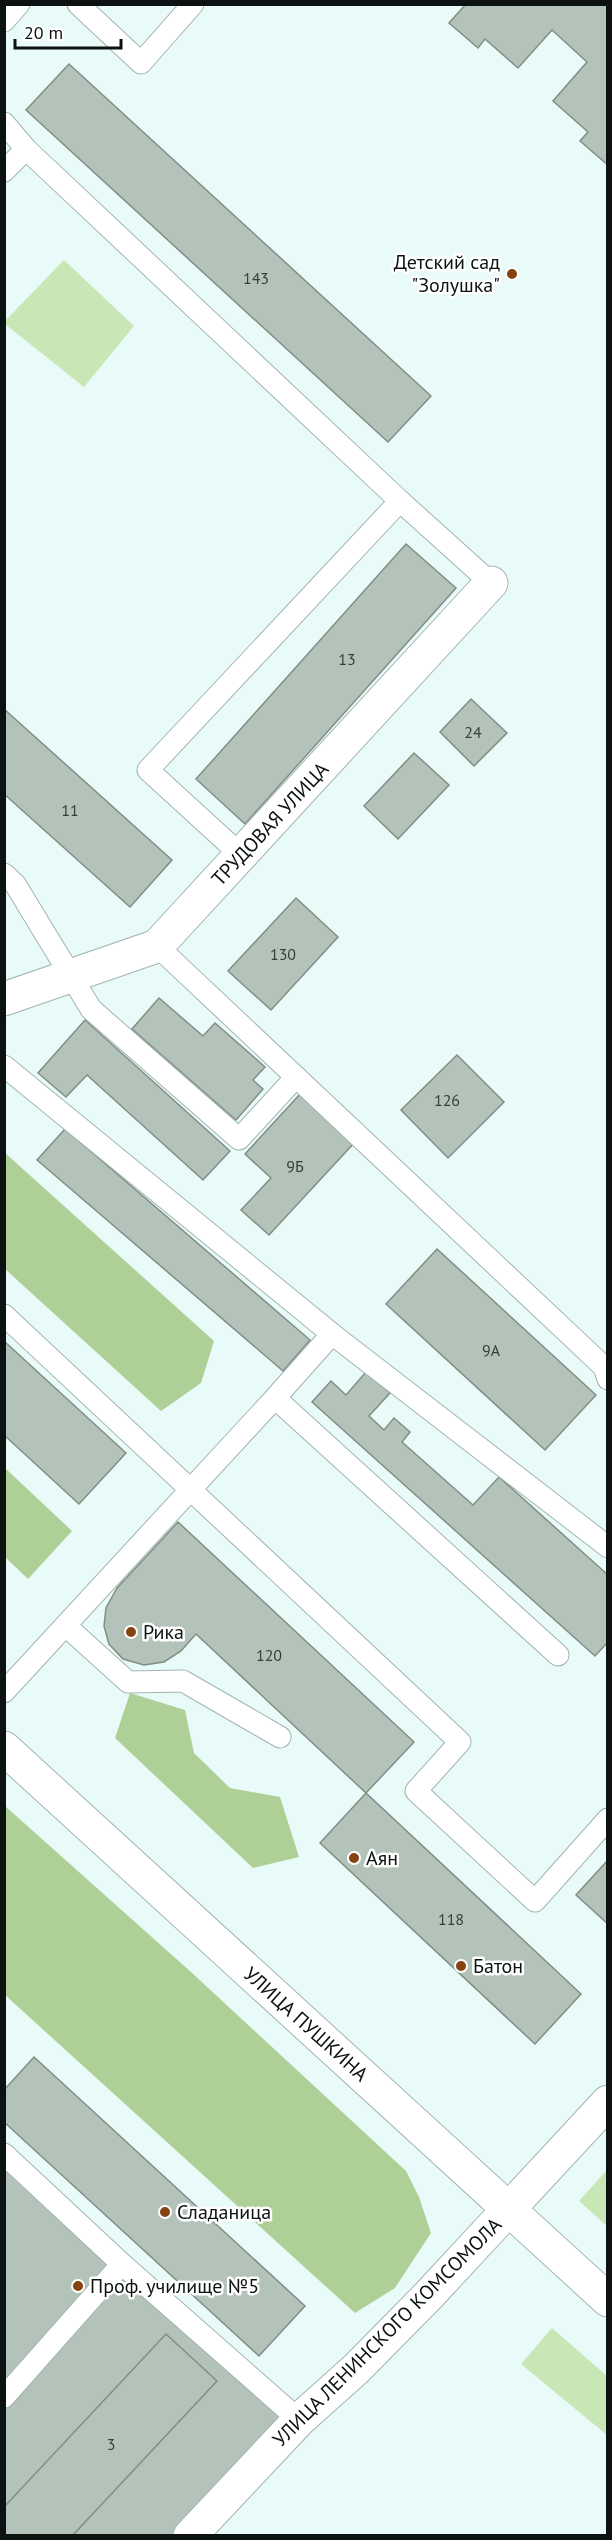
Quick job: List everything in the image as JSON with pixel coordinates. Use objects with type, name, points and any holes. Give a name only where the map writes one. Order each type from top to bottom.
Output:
[{"type":"street","name":"ТРУДОВАЯ УЛИЦА","points":[[4,999],[157,946],[491,583]]},
{"type":"street","name":"УЛИЦА ПУШКИНА","points":[[4,1748],[608,2300]]},
{"type":"street","name":"УЛИЦА ЛЕНИНСКОГО КОМСОМОЛА","points":[[190,2535],[298,2420],[364,2361],[428,2296],[608,2102]]},
{"type":"lane","points":[[4,21],[19,4]]},
{"type":"lane","points":[[78,4],[141,63],[193,4]]},
{"type":"lane","points":[[4,123],[26,149],[400,501],[491,583]]},
{"type":"lane","points":[[4,171],[26,149]]},
{"type":"lane","points":[[242,856],[148,770],[400,501]]},
{"type":"lane","points":[[4,874],[15,884],[91,1009],[239,1138],[296,1077]]},
{"type":"lane","points":[[157,946],[604,1367],[608,1379]]},
{"type":"lane","points":[[4,1066],[332,1334],[608,1547]]},
{"type":"lane","points":[[4,1315],[460,1742],[416,1791],[535,1901],[608,1819]]},
{"type":"lane","points":[[4,1692],[332,1334]]},
{"type":"lane","points":[[275,1398],[558,1655]]},
{"type":"lane","points":[[66,1626],[128,1682],[183,1681],[280,1737]]},
{"type":"lane","points":[[4,2154],[122,2264],[298,2420]]},
{"type":"lane","points":[[4,2397],[122,2264]]},
{"type":"green space","points":[[64,260],[134,326],[84,387],[5,324],[5,321]]},
{"type":"green space","points":[[4,1152],[214,1341],[201,1383],[161,1411],[5,1269]]},
{"type":"green space","points":[[5,1468],[72,1531],[28,1579],[5,1557]]},
{"type":"green space","points":[[130,1693],[185,1710],[194,1753],[230,1788],[280,1797],[299,1857],[253,1868],[115,1738]]},
{"type":"green space","points":[[5,1806],[191,1972],[406,2171],[419,2197],[431,2233],[395,2288],[355,2313],[5,1995]]},
{"type":"green space","points":[[607,2170],[607,2226],[579,2201]]},
{"type":"green space","points":[[552,2328],[607,2376],[607,2435],[521,2364]]},
{"type":"building","points":[[466,4],[608,4],[608,165],[580,141],[588,132],[553,101],[587,62],[552,30],[518,68],[485,39],[478,48],[449,23]]},
{"type":"building","points":[[69,64],[431,396],[388,442],[26,110]]},
{"type":"building","points":[[406,544],[456,588],[245,824],[196,779]]},
{"type":"building","points":[[471,699],[507,733],[474,766],[440,732]]},
{"type":"building","points":[[4,709],[172,860],[130,907],[4,794]]},
{"type":"building","points":[[414,753],[449,785],[398,839],[364,806]]},
{"type":"building","points":[[296,898],[338,937],[271,1010],[228,971]]},
{"type":"building","points":[[159,998],[203,1036],[215,1023],[265,1067],[253,1080],[263,1089],[236,1120],[132,1029]]},
{"type":"building","points":[[85,1020],[230,1151],[203,1180],[87,1075],[66,1097],[38,1073]]},
{"type":"building","points":[[457,1055],[504,1102],[448,1158],[401,1110]]},
{"type":"building","points":[[301,1093],[355,1142],[269,1235],[241,1210],[271,1178],[245,1154]]},
{"type":"building","points":[[65,1129],[310,1340],[283,1371],[37,1160]]},
{"type":"building","points":[[437,1249],[596,1395],[545,1450],[386,1304]]},
{"type":"building","points":[[4,1341],[126,1453],[79,1504],[4,1435]]},
{"type":"building","points":[[366,1372],[390,1393],[369,1416],[384,1430],[394,1418],[410,1432],[402,1442],[473,1505],[499,1477],[608,1575],[608,1642],[595,1656],[312,1402],[331,1381],[346,1395]]},
{"type":"building","points":[[178,1522],[414,1742],[366,1793],[196,1634],[181,1651],[164,1662],[144,1665],[123,1659],[109,1644],[104,1626],[106,1608],[117,1588]]},
{"type":"building","points":[[366,1793],[581,1994],[535,2044],[320,1843]]},
{"type":"building","points":[[608,1860],[608,1924],[576,1895]]},
{"type":"building","points":[[34,2057],[305,2306],[259,2356],[4,2122],[4,2090]]},
{"type":"building","name":"Проф. училище №5","points":[[4,2153],[299,2420],[190,2536],[4,2536]]},
{"type":"building","points":[[166,2334],[217,2381],[72,2536],[4,2536],[4,2507]]},
{"type":"place","name":"Детский сад \"Золушка\"","points":[[512,274]]},
{"type":"place","name":"Рика","points":[[131,1632]]},
{"type":"place","name":"Аян","points":[[354,1858]]},
{"type":"place","name":"Батон","points":[[461,1966]]},
{"type":"place","name":"Сладаница","points":[[165,2212]]},
{"type":"place","name":"Проф. училище №5","points":[[78,2286]]}]
